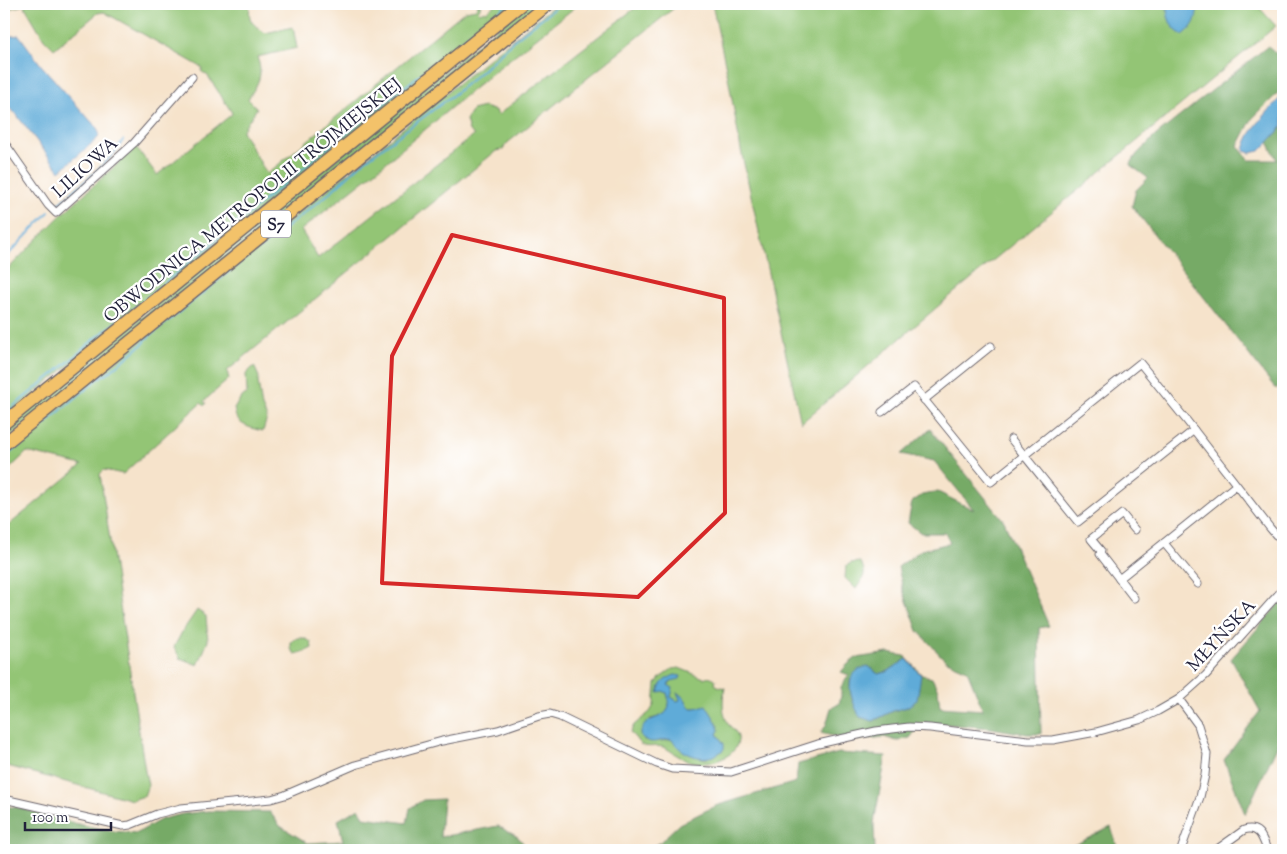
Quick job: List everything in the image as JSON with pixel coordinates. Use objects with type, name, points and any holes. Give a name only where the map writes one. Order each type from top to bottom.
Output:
[{"type":"highway","name":"OBWODNICA METROPOLII TRÓJMIEJSKIEJ","points":[[4,423],[521,4]]},
{"type":"highway","name":"OBWODNICA METROPOLII TRÓJMIEJSKIEJ","points":[[4,444],[548,4]]},
{"type":"street","name":"LILIOWA","points":[[4,142],[56,213],[134,143],[192,76]]},
{"type":"street","points":[[924,400],[991,346]]},
{"type":"street","points":[[882,412],[914,387],[991,482],[1140,363],[1276,535],[1283,536]]},
{"type":"street","points":[[1011,439],[1078,522],[1194,430]]},
{"type":"street","points":[[1119,579],[1236,485]]},
{"type":"street","points":[[1134,598],[1100,554],[1101,550],[1091,539],[1122,514],[1135,530]]},
{"type":"street","points":[[1164,543],[1198,584]]},
{"type":"street","name":"MŁYŃSKA","points":[[4,798],[123,826],[130,825],[157,814],[181,808],[271,799],[285,795],[355,765],[442,741],[498,730],[550,714],[560,717],[657,764],[672,769],[732,772],[818,744],[876,731],[909,727],[1028,740],[1053,740],[1096,732],[1139,720],[1158,712],[1179,699],[1206,675],[1283,589]]},
{"type":"street","points":[[1179,699],[1198,726],[1206,754],[1204,783],[1181,850]]},
{"type":"street","points":[[1216,850],[1249,828],[1255,829],[1262,835],[1267,850]]},
{"type":"highlighted area","points":[[452,235],[724,298],[725,513],[638,597],[382,583],[392,356]]},
{"type":"green space","points":[[4,4],[250,4],[250,18],[265,33],[293,27],[297,48],[257,57],[260,69],[259,79],[248,99],[257,108],[242,131],[267,174],[465,11],[476,9],[478,4],[480,4],[478,11],[480,13],[486,12],[496,4],[514,4],[4,418],[4,273],[61,215],[136,147],[157,175],[232,114],[208,76],[201,71],[203,68],[104,12],[98,13],[54,49],[44,39],[24,5],[4,10]]},
{"type":"green space","points":[[527,4],[542,4],[4,441],[4,429]]},
{"type":"green space","points":[[556,4],[579,4],[301,230],[318,258],[474,135],[469,131],[466,120],[472,110],[484,107],[496,111],[498,115],[640,4],[679,4],[505,145],[502,150],[496,151],[227,371],[229,379],[204,401],[206,404],[204,406],[201,403],[123,474],[104,470],[100,474],[148,785],[144,796],[132,800],[4,765],[4,529],[82,465],[27,452],[4,474],[4,452]]},
{"type":"green space","points":[[712,4],[1256,4],[1276,26],[949,297],[801,423],[741,150]]},
{"type":"green space","points":[[1268,46],[1283,59],[1283,88],[1252,119],[1238,146],[1249,160],[1277,160],[1268,142],[1283,127],[1283,383],[1276,389],[1132,206],[1136,190],[1148,178],[1130,165],[1137,154],[1155,136]]},
{"type":"green space","points":[[254,366],[259,377],[262,407],[267,418],[263,431],[241,423],[236,417],[234,409],[240,399],[247,393],[246,374]]},
{"type":"green space","points":[[930,429],[1004,521],[1049,626],[1039,628],[1041,734],[922,722],[910,738],[897,741],[884,737],[851,741],[821,733],[826,725],[831,708],[839,704],[841,687],[849,675],[841,672],[856,658],[888,653],[905,656],[922,675],[932,678],[938,690],[940,707],[983,710],[967,670],[945,660],[918,631],[903,590],[898,567],[921,550],[950,543],[945,533],[921,533],[908,523],[912,502],[922,495],[938,492],[974,510],[934,461],[901,454]],"holes":[[[907,659],[907,707],[893,711],[873,721],[855,705],[851,695],[850,680],[868,666],[878,674],[887,672]]]},
{"type":"green space","points":[[860,562],[864,572],[856,589],[845,578],[846,566],[851,563]]},
{"type":"green space","points":[[1283,599],[1283,736],[1245,814],[1224,760],[1260,711],[1231,659]]},
{"type":"green space","points":[[197,610],[206,616],[208,641],[198,665],[180,658],[174,647]]},
{"type":"green space","points":[[297,638],[304,638],[311,642],[312,648],[295,654],[291,649],[291,642]]},
{"type":"green space","points":[[679,668],[704,678],[710,677],[716,680],[715,684],[725,688],[724,712],[729,725],[736,732],[738,742],[734,751],[724,758],[705,763],[693,762],[663,747],[642,745],[630,733],[634,725],[650,712],[654,705],[656,684],[660,678],[672,669]],"holes":[[[675,675],[674,680],[668,686],[671,697],[677,701],[680,700],[678,693],[691,708],[703,707],[724,744],[706,759],[689,754],[671,739],[663,741],[644,740],[650,719],[661,716],[667,711],[669,704],[667,693],[663,691]]]},
{"type":"green space","points":[[839,753],[886,756],[874,823],[875,850],[642,850],[658,844],[679,824],[715,806],[796,782],[798,764]]},
{"type":"green space","points":[[443,799],[440,837],[498,826],[518,837],[529,850],[4,850],[4,807],[16,807],[82,825],[137,833],[162,819],[183,814],[208,811],[270,812],[280,826],[308,843],[343,841],[338,820],[359,808],[364,817],[407,823],[410,808],[423,800]]},
{"type":"green space","points":[[1111,827],[1118,850],[1064,850]]},
{"type":"water","points":[[1167,4],[1198,4],[1195,22],[1183,35],[1172,26],[1167,13]]},
{"type":"water","points":[[19,35],[41,65],[97,128],[99,133],[98,138],[60,171],[15,113],[4,104],[4,37]]},
{"type":"water","points":[[1283,94],[1283,126],[1260,151],[1250,153],[1244,151],[1250,135]]},
{"type":"water","points":[[907,659],[921,675],[917,700],[907,707],[893,711],[873,721],[860,717],[851,695],[851,680],[854,674],[859,669],[868,666],[878,674],[887,672]]},
{"type":"water","points":[[675,675],[681,676],[680,679],[671,681],[668,685],[673,688],[671,697],[677,701],[680,700],[677,692],[691,708],[706,705],[717,723],[719,730],[717,734],[724,744],[724,749],[719,753],[708,757],[696,757],[684,752],[671,739],[651,742],[640,735],[643,727],[648,722],[668,710],[667,693],[663,691],[658,693],[664,681]]},
{"type":"waterway","points":[[326,150],[508,4]]},
{"type":"waterway","points":[[259,249],[326,196],[362,163],[453,95],[483,70],[514,40],[560,4]]},
{"type":"waterway","points":[[56,206],[102,166],[123,140]]},
{"type":"waterway","points":[[4,414],[323,152]]},
{"type":"waterway","points":[[4,259],[49,212]]},
{"type":"waterway","points":[[4,458],[255,250]]}]
